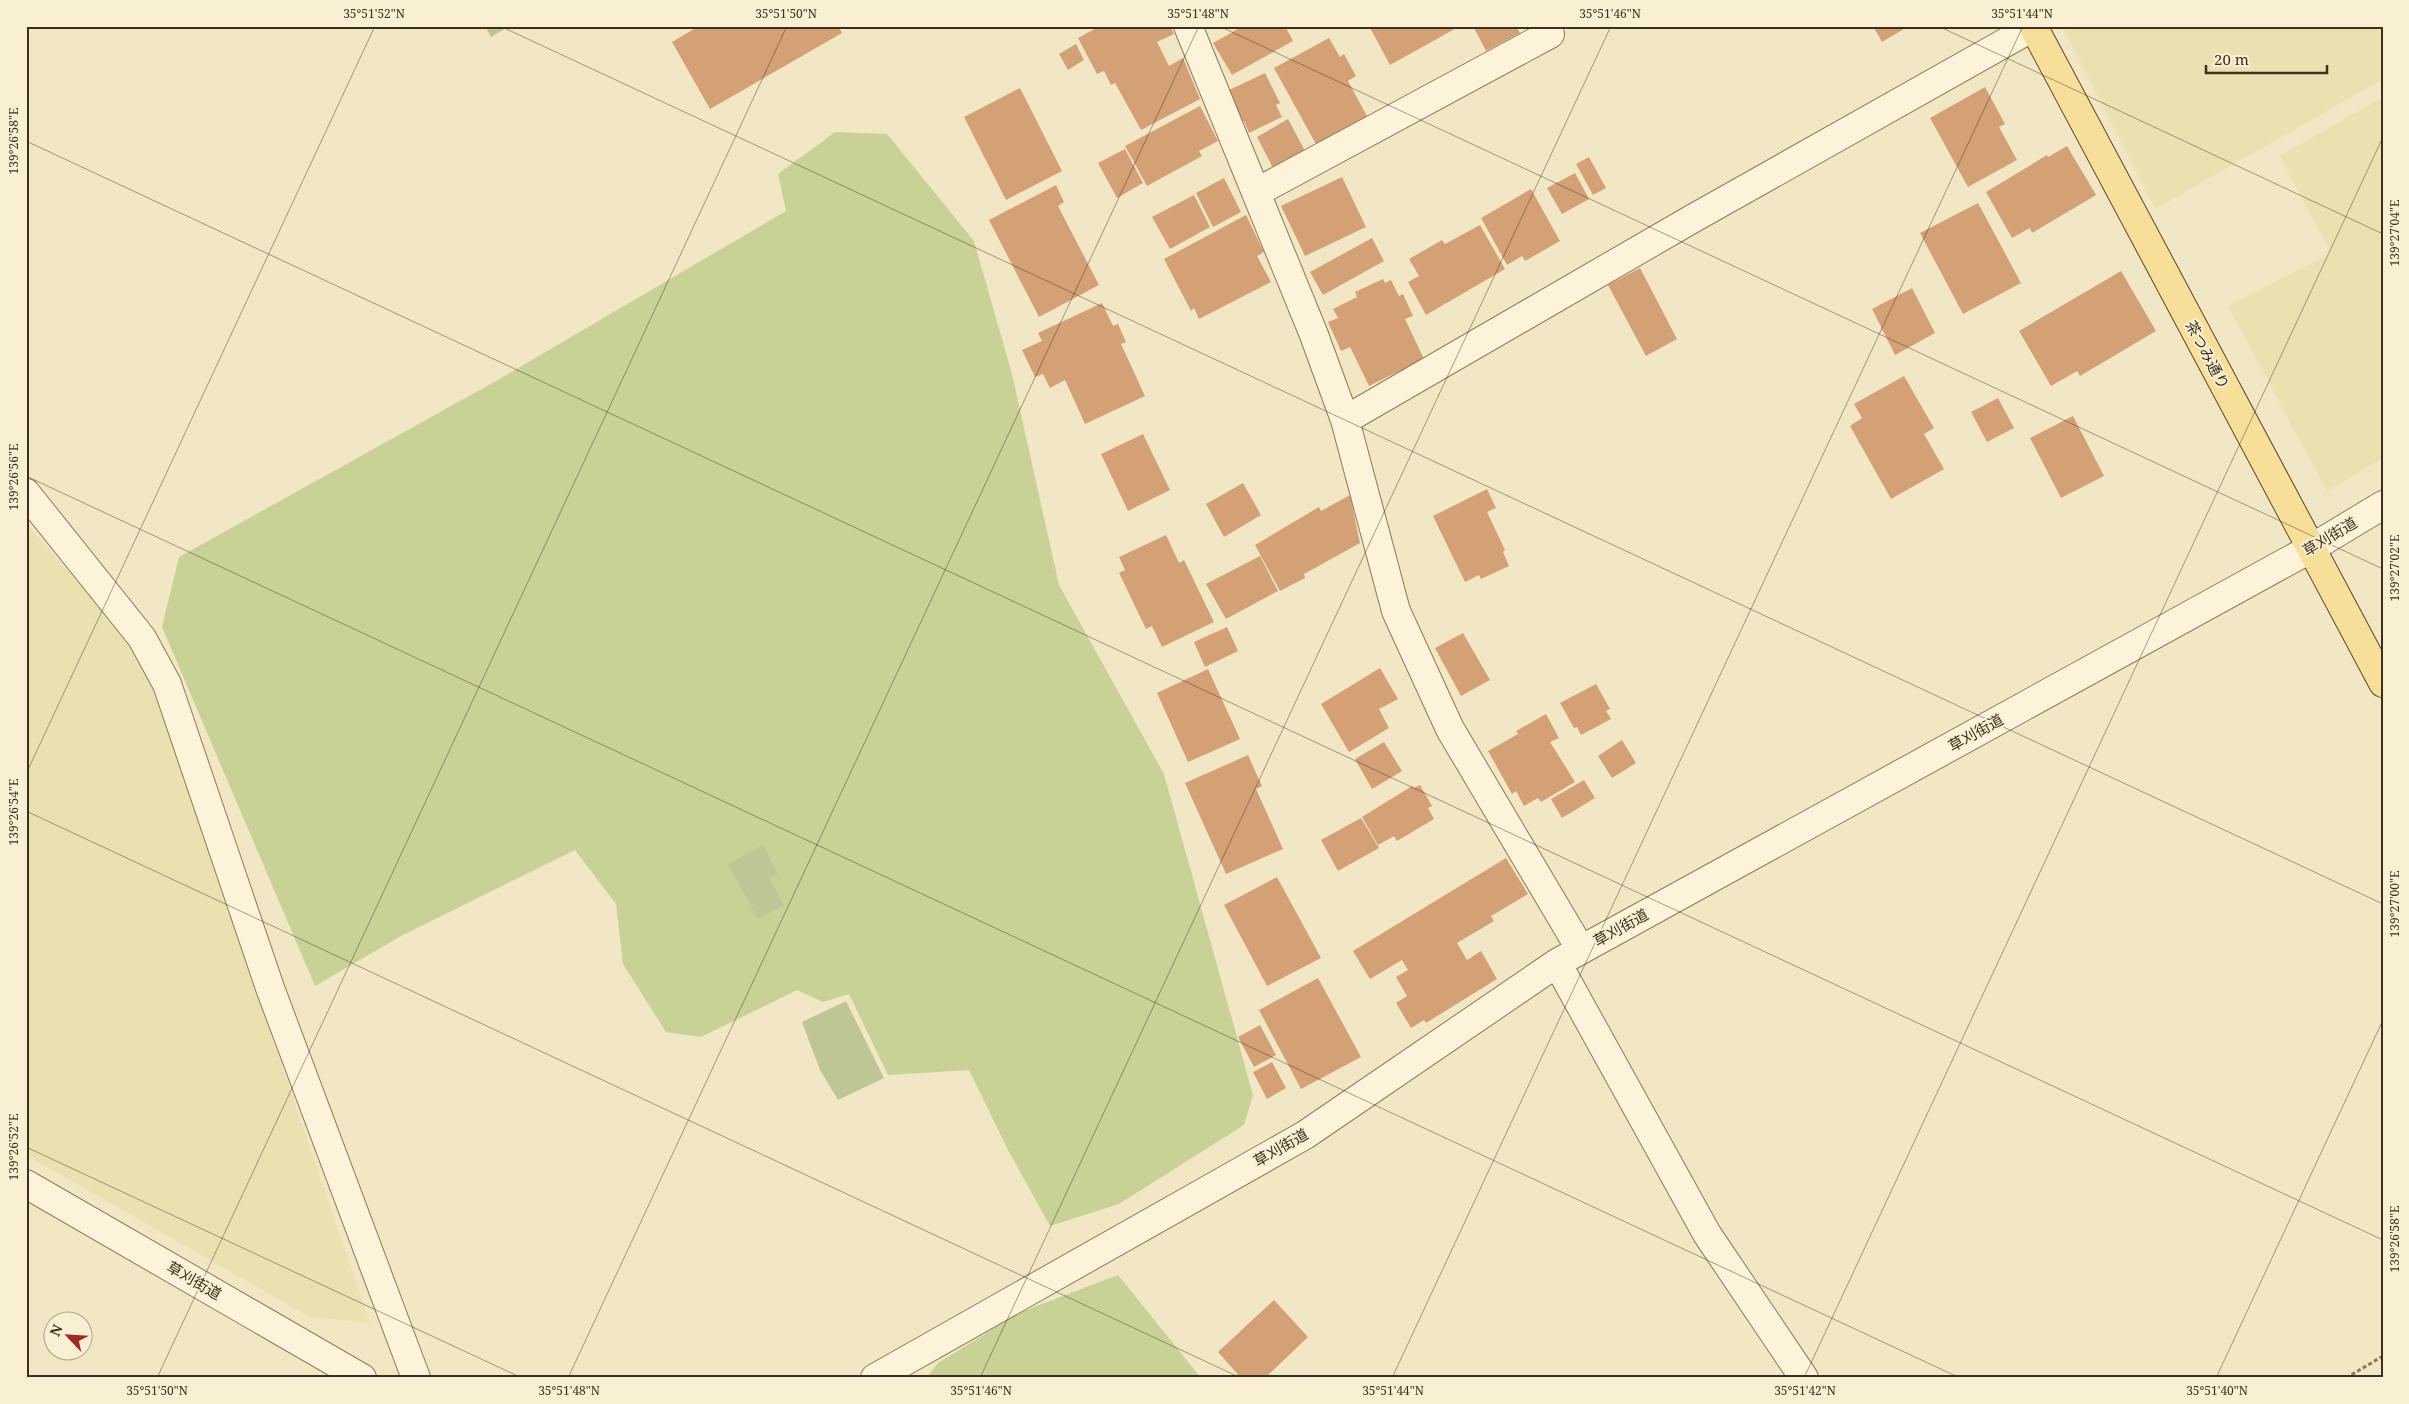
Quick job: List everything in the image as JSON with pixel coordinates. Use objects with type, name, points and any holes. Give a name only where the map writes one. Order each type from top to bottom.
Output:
[{"type":"main road","name":"茶つみ通り","points":[[2033,26],[2383,683]]},
{"type":"street","points":[[1188,26],[1257,192],[1345,420],[1396,611],[1408,640],[1450,729],[1581,950]]},
{"type":"street","points":[[1345,420],[1692,219],[2033,26]]},
{"type":"street","points":[[1257,192],[1550,34]]},
{"type":"street","points":[[26,493],[142,638],[167,684],[270,988],[416,1378]]},
{"type":"street","name":"草刈街道","points":[[875,1378],[1305,1135],[1557,963],[2310,549],[2383,505]]},
{"type":"street","points":[[1557,963],[1707,1234],[1804,1378]]},
{"type":"street","name":"草刈街道","points":[[26,1184],[362,1378]]},
{"type":"path","points":[[2346,1378],[2383,1356]]},
{"type":"shaded area","points":[[2062,26],[2383,26],[2383,79],[2155,209]]},
{"type":"shaded area","points":[[2383,97],[2383,458],[2327,491],[2228,306],[2331,253],[2280,156]]},
{"type":"shaded area","points":[[26,523],[135,646],[153,688],[370,1323],[310,1317],[26,1155]]},
{"type":"green space","points":[[485,26],[510,26],[491,37]]},
{"type":"green space","points":[[835,132],[887,134],[974,241],[1012,374],[1059,585],[1164,774],[1253,1095],[1244,1125],[1119,1204],[1050,1226],[1008,1150],[969,1070],[888,1075],[849,994],[823,1002],[797,990],[701,1037],[666,1032],[623,964],[616,904],[575,850],[403,935],[315,986],[162,627],[179,557],[496,381],[786,211],[778,174]]},
{"type":"green space","points":[[763,845],[778,874],[770,879],[784,905],[758,919],[728,864]]},
{"type":"green space","points":[[846,1001],[884,1078],[838,1100],[820,1070],[802,1022]]},
{"type":"green space","points":[[1118,1275],[1201,1378],[926,1378],[938,1363],[1021,1312]]},
{"type":"building","points":[[699,26],[838,26],[842,33],[710,109],[672,42]]},
{"type":"building","points":[[1100,26],[1170,26],[1174,34],[1157,42],[1169,66],[1183,58],[1200,99],[1141,130],[1115,83],[1111,85],[1104,71],[1097,74],[1078,38]]},
{"type":"building","points":[[1243,26],[1285,26],[1293,41],[1232,75],[1213,43]]},
{"type":"building","points":[[1369,26],[1460,26],[1390,65]]},
{"type":"building","points":[[1473,26],[1516,26],[1520,33],[1486,51]]},
{"type":"building","points":[[1873,26],[1909,26],[1882,42]]},
{"type":"building","points":[[1329,38],[1340,57],[1344,54],[1356,76],[1348,81],[1368,118],[1317,146],[1274,68]]},
{"type":"building","points":[[1076,44],[1084,60],[1068,70],[1059,54]]},
{"type":"building","points":[[1265,73],[1280,103],[1276,105],[1282,117],[1249,133],[1227,91]]},
{"type":"building","points":[[1985,87],[2005,124],[1999,127],[2017,160],[1968,187],[1930,118]]},
{"type":"building","points":[[1020,88],[1062,171],[1006,200],[964,117]]},
{"type":"building","points":[[1200,106],[1218,141],[1199,151],[1202,156],[1147,186],[1125,146]]},
{"type":"building","points":[[1288,119],[1305,151],[1273,168],[1257,137]]},
{"type":"building","points":[[2067,146],[2096,195],[2032,233],[2030,228],[2012,238],[1986,192],[2047,155],[2048,157]]},
{"type":"building","points":[[1125,149],[1143,183],[1117,198],[1098,163]]},
{"type":"building","points":[[1589,157],[1606,188],[1593,195],[1576,164]]},
{"type":"building","points":[[1575,173],[1589,199],[1562,214],[1547,188]]},
{"type":"building","points":[[1342,177],[1366,227],[1305,256],[1281,206]]},
{"type":"building","points":[[1224,178],[1241,212],[1213,227],[1196,193]]},
{"type":"building","points":[[1056,185],[1064,202],[1058,206],[1099,285],[1039,317],[989,220]]},
{"type":"building","points":[[1531,189],[1560,241],[1525,261],[1522,256],[1507,265],[1481,218]]},
{"type":"building","points":[[1194,195],[1210,227],[1170,249],[1152,217]]},
{"type":"building","points":[[1978,203],[2021,283],[1963,314],[1920,233]]},
{"type":"building","points":[[1246,215],[1264,252],[1257,256],[1271,282],[1199,319],[1194,308],[1191,311],[1164,259]]},
{"type":"building","points":[[1480,225],[1505,269],[1426,315],[1408,282],[1419,276],[1409,259],[1442,240],[1445,244]]},
{"type":"building","points":[[1372,238],[1384,261],[1323,295],[1310,272]]},
{"type":"building","points":[[1640,268],[1677,339],[1646,356],[1608,285]]},
{"type":"building","points":[[2121,271],[2156,331],[2080,376],[2077,371],[2051,386],[2019,331]]},
{"type":"building","points":[[1383,279],[1385,283],[1391,280],[1399,296],[1403,294],[1413,316],[1405,319],[1424,359],[1369,386],[1350,347],[1341,351],[1328,322],[1338,318],[1333,309],[1357,297],[1355,292]]},
{"type":"building","points":[[1912,288],[1935,333],[1895,355],[1872,309]]},
{"type":"building","points":[[1102,303],[1113,326],[1118,324],[1126,342],[1121,344],[1145,396],[1085,424],[1065,380],[1050,388],[1043,374],[1035,377],[1022,350],[1042,341],[1038,333]]},
{"type":"building","points":[[1904,376],[1934,428],[1924,434],[1944,469],[1891,499],[1850,426],[1862,418],[1854,404]]},
{"type":"building","points":[[1998,398],[2014,428],[1987,442],[1971,412]]},
{"type":"building","points":[[2073,416],[2104,476],[2061,498],[2030,438]]},
{"type":"building","points":[[1143,434],[1170,490],[1128,511],[1101,454]]},
{"type":"building","points":[[1243,483],[1261,515],[1224,537],[1206,504]]},
{"type":"building","points":[[1487,489],[1496,508],[1487,512],[1505,550],[1503,552],[1509,566],[1481,579],[1479,575],[1465,582],[1433,516]]},
{"type":"building","points":[[1350,495],[1360,543],[1304,574],[1305,578],[1280,591],[1255,545],[1319,507],[1321,511]]},
{"type":"building","points":[[1166,535],[1179,563],[1184,560],[1214,622],[1162,647],[1152,626],[1146,629],[1119,573],[1125,570],[1119,557]]},
{"type":"building","points":[[1260,556],[1278,591],[1226,619],[1206,584]]},
{"type":"building","points":[[1227,627],[1238,651],[1205,667],[1194,642]]},
{"type":"building","points":[[1463,633],[1490,680],[1461,696],[1435,648]]},
{"type":"building","points":[[1380,668],[1398,699],[1379,709],[1389,728],[1349,752],[1321,704]]},
{"type":"building","points":[[1208,669],[1240,739],[1188,762],[1157,693]]},
{"type":"building","points":[[1596,684],[1610,709],[1606,711],[1611,719],[1581,735],[1577,727],[1574,728],[1560,703]]},
{"type":"building","points":[[1546,714],[1559,738],[1550,742],[1575,782],[1541,802],[1538,798],[1524,806],[1516,791],[1512,794],[1488,751],[1518,734],[1516,731]]},
{"type":"building","points":[[1622,740],[1636,763],[1612,778],[1598,756]]},
{"type":"building","points":[[1384,742],[1402,771],[1372,789],[1355,759]]},
{"type":"building","points":[[1248,755],[1262,786],[1256,789],[1283,849],[1226,874],[1185,783]]},
{"type":"building","points":[[1584,780],[1595,798],[1562,818],[1551,799]]},
{"type":"building","points":[[1420,785],[1432,806],[1428,808],[1434,819],[1397,841],[1394,836],[1378,845],[1362,817],[1412,786],[1414,788]]},
{"type":"building","points":[[1361,818],[1379,848],[1338,871],[1321,840]]},
{"type":"building","points":[[1506,858],[1528,894],[1491,916],[1494,921],[1457,943],[1467,960],[1481,951],[1497,979],[1426,1023],[1424,1020],[1411,1028],[1396,1003],[1407,996],[1396,977],[1408,970],[1402,960],[1370,979],[1353,951]]},
{"type":"building","points":[[1277,877],[1321,958],[1267,986],[1224,905]]},
{"type":"building","points":[[1318,978],[1361,1057],[1301,1089],[1259,1010]]},
{"type":"building","points":[[1260,1025],[1276,1055],[1254,1067],[1238,1037]]},
{"type":"building","points":[[1272,1062],[1286,1088],[1267,1099],[1253,1072]]},
{"type":"building","points":[[1274,1300],[1308,1337],[1265,1378],[1241,1378],[1218,1352]]}]
